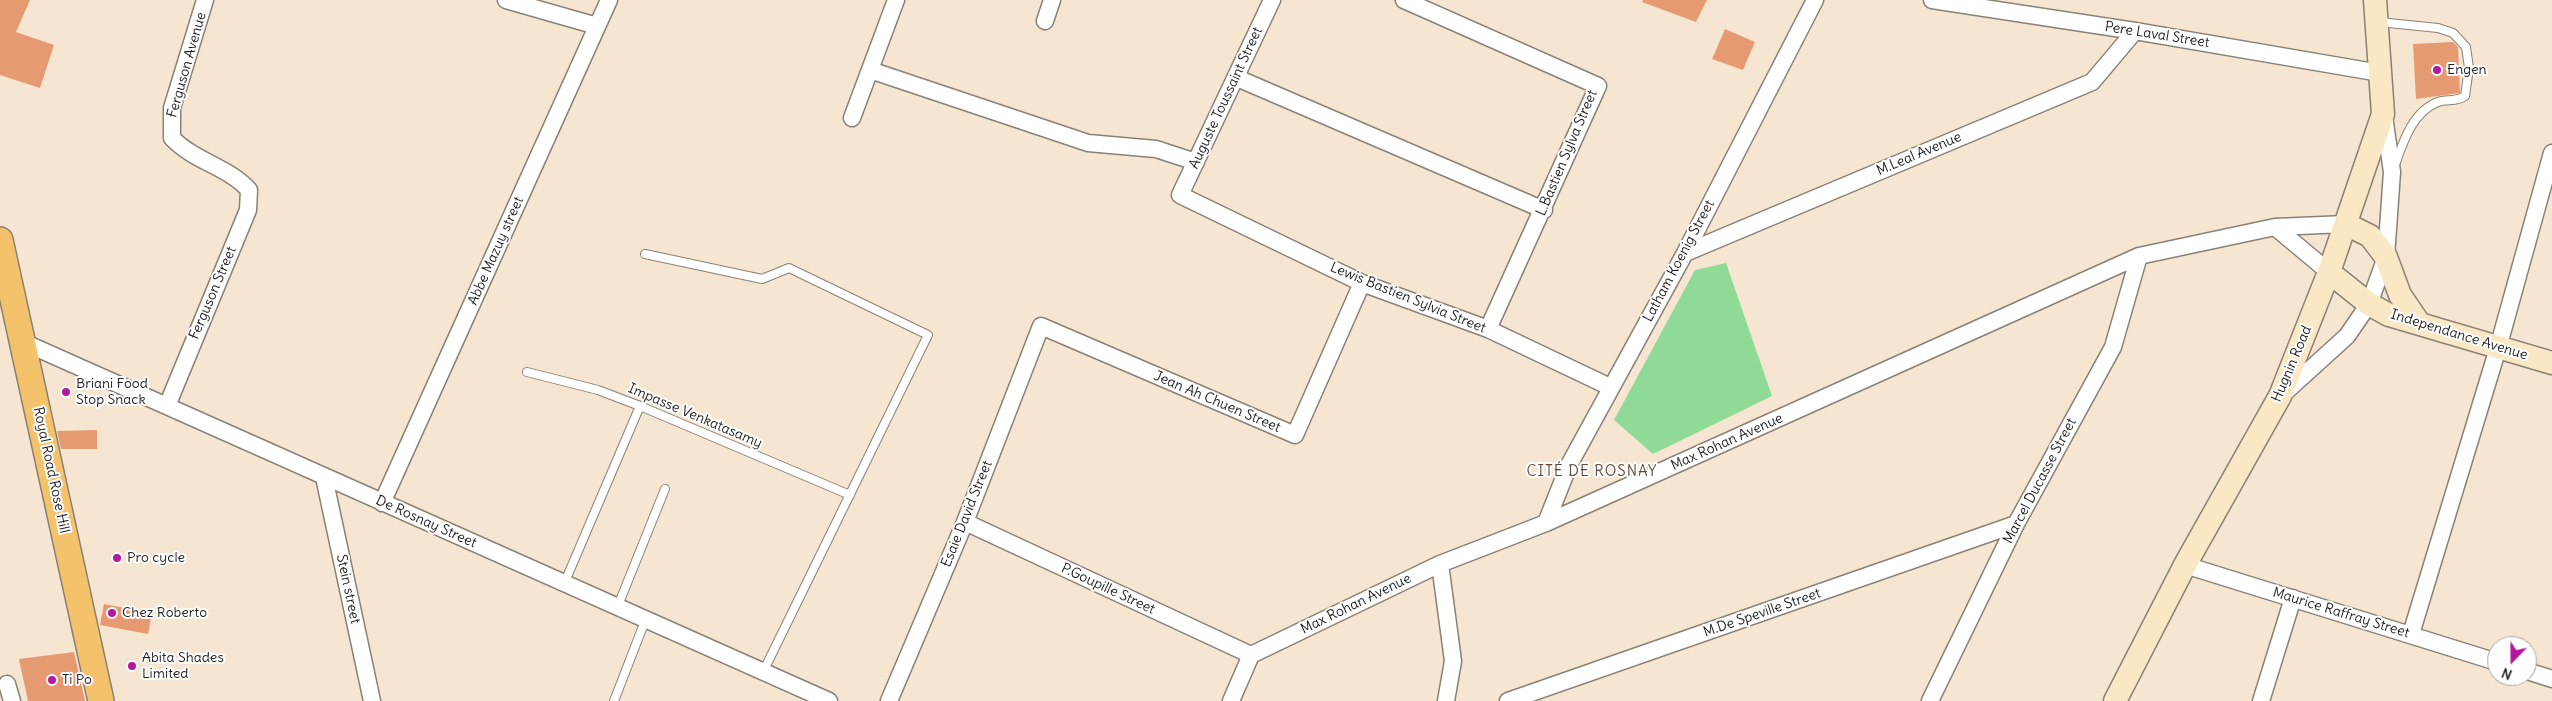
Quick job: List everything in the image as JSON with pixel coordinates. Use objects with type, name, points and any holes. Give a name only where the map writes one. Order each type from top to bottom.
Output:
[{"type":"main road","name":"Hugnin Road","points":[[2115,701],[2185,565],[2280,396],[2329,272],[2383,114],[2376,11]]},
{"type":"main road","points":[[2346,224],[2370,236],[2386,257],[2400,295],[2419,323]]},
{"type":"main road","name":"Royal Road Rose Hill","points":[[0,240],[6,290],[24,342],[101,701]]},
{"type":"main road","name":"Independance Avenue","points":[[2329,272],[2369,304],[2389,315],[2552,363]]},
{"type":"street","name":"Ferguson Avenue","points":[[206,0],[172,108],[172,138],[185,151],[241,181]]},
{"type":"street","points":[[506,0],[597,26]]},
{"type":"street","name":"Abbe Mazuy street","points":[[382,503],[609,0]]},
{"type":"street","points":[[852,118],[896,0]]},
{"type":"street","points":[[1045,22],[1052,0]]},
{"type":"street","name":"Auguste Toussaint Street","points":[[1180,195],[1272,0]]},
{"type":"street","name":"L.Bastien Sylva Street","points":[[1404,0],[1598,86],[1544,210],[1488,329]]},
{"type":"street","name":"Latham Koenig Street","points":[[1546,523],[1569,465],[1685,253],[1815,0]]},
{"type":"street","name":"Pere Laval Street","points":[[1932,0],[2135,30],[2380,73]]},
{"type":"street","name":"M.Leal Avenue","points":[[1685,253],[2092,82],[2135,30]]},
{"type":"street","points":[[870,70],[1088,144],[1156,149],[1196,162]]},
{"type":"street","points":[[1236,78],[1544,210]]},
{"type":"street","points":[[2280,396],[2347,336],[2369,304],[2386,257],[2392,172],[2383,114]]},
{"type":"street","points":[[2411,634],[2498,348],[2552,153]]},
{"type":"street","name":"Ferguson Street","points":[[167,406],[248,210],[249,190],[241,181]]},
{"type":"street","name":"Lewis Bastien Sylvia Street","points":[[1180,195],[1362,283],[1488,329],[1610,387]]},
{"type":"street","name":"Max Rohan Avenue","points":[[1251,655],[1440,564],[1546,523],[2139,256],[2274,227],[2346,224]]},
{"type":"street","name":"Independance Avenue","points":[[2274,227],[2329,272]]},
{"type":"street","name":"Marcel Ducasse Street","points":[[1930,701],[2016,524],[2113,347],[2139,256]]},
{"type":"street","name":"Jean Ah Chuen Street","points":[[1041,326],[1295,435],[1362,283]]},
{"type":"street","name":"Esaie David Street","points":[[889,701],[965,522],[1041,326]]},
{"type":"street","name":"De Rosnay Street","points":[[24,342],[762,673],[794,695],[829,701]]},
{"type":"street","name":"Stein street","points":[[324,477],[372,701]]},
{"type":"street","name":"P.Goupille Street","points":[[965,522],[1251,655]]},
{"type":"street","name":"M.De Speville Street","points":[[1508,701],[2016,524]]},
{"type":"street","points":[[1440,564],[1453,661],[1446,701]]},
{"type":"street","name":"Maurice Raffray Street","points":[[2185,565],[2487,659]]},
{"type":"street","points":[[2261,701],[2293,598]]},
{"type":"street","points":[[1231,701],[1251,655]]},
{"type":"street","points":[[2537,674],[2552,679]]},
{"type":"street","points":[[7,684],[12,701]]},
{"type":"lane","points":[[2376,11],[2453,34],[2466,47],[2469,68],[2465,96],[2460,99],[2439,102],[2424,110],[2414,121],[2402,144],[2392,172]]},
{"type":"lane","points":[[645,254],[762,278],[790,268],[928,335],[762,673]]},
{"type":"lane","name":"Impasse Venkatasamy","points":[[527,372],[598,390],[850,495]]},
{"type":"lane","points":[[564,584],[592,512],[640,406]]},
{"type":"lane","points":[[617,608],[665,489]]},
{"type":"lane","points":[[614,701],[646,620]]},
{"type":"green space","points":[[1726,263],[1772,396],[1653,454],[1614,420],[1695,270]]},
{"type":"building","points":[[0,0],[30,0],[16,32],[54,45],[40,88],[0,75]]},
{"type":"building","points":[[1643,0],[1707,0],[1696,22],[1642,2]]},
{"type":"building","points":[[1725,29],[1755,42],[1743,70],[1712,59]]},
{"type":"building","name":"Engen","points":[[2453,42],[2458,47],[2460,93],[2416,99],[2413,44]]},
{"type":"building","points":[[97,430],[97,449],[61,449],[57,431]]},
{"type":"building","points":[[104,604],[152,613],[148,634],[100,625]]},
{"type":"building","name":"Ti Po","points":[[74,652],[85,701],[28,701],[19,659]]},
{"type":"place","name":"Engen","points":[[2437,70]]},
{"type":"place","name":"Briani Food Stop Snack","points":[[66,392]]},
{"type":"place","name":"Pro cycle","points":[[117,558]]},
{"type":"place","name":"Chez Roberto","points":[[112,613]]},
{"type":"place","name":"Abita Shades Limited","points":[[132,666]]},
{"type":"place","name":"Ti Po","points":[[52,680]]},
{"type":"district","name":"CITÉ DE ROSNAY","points":[[1592,472]]}]
